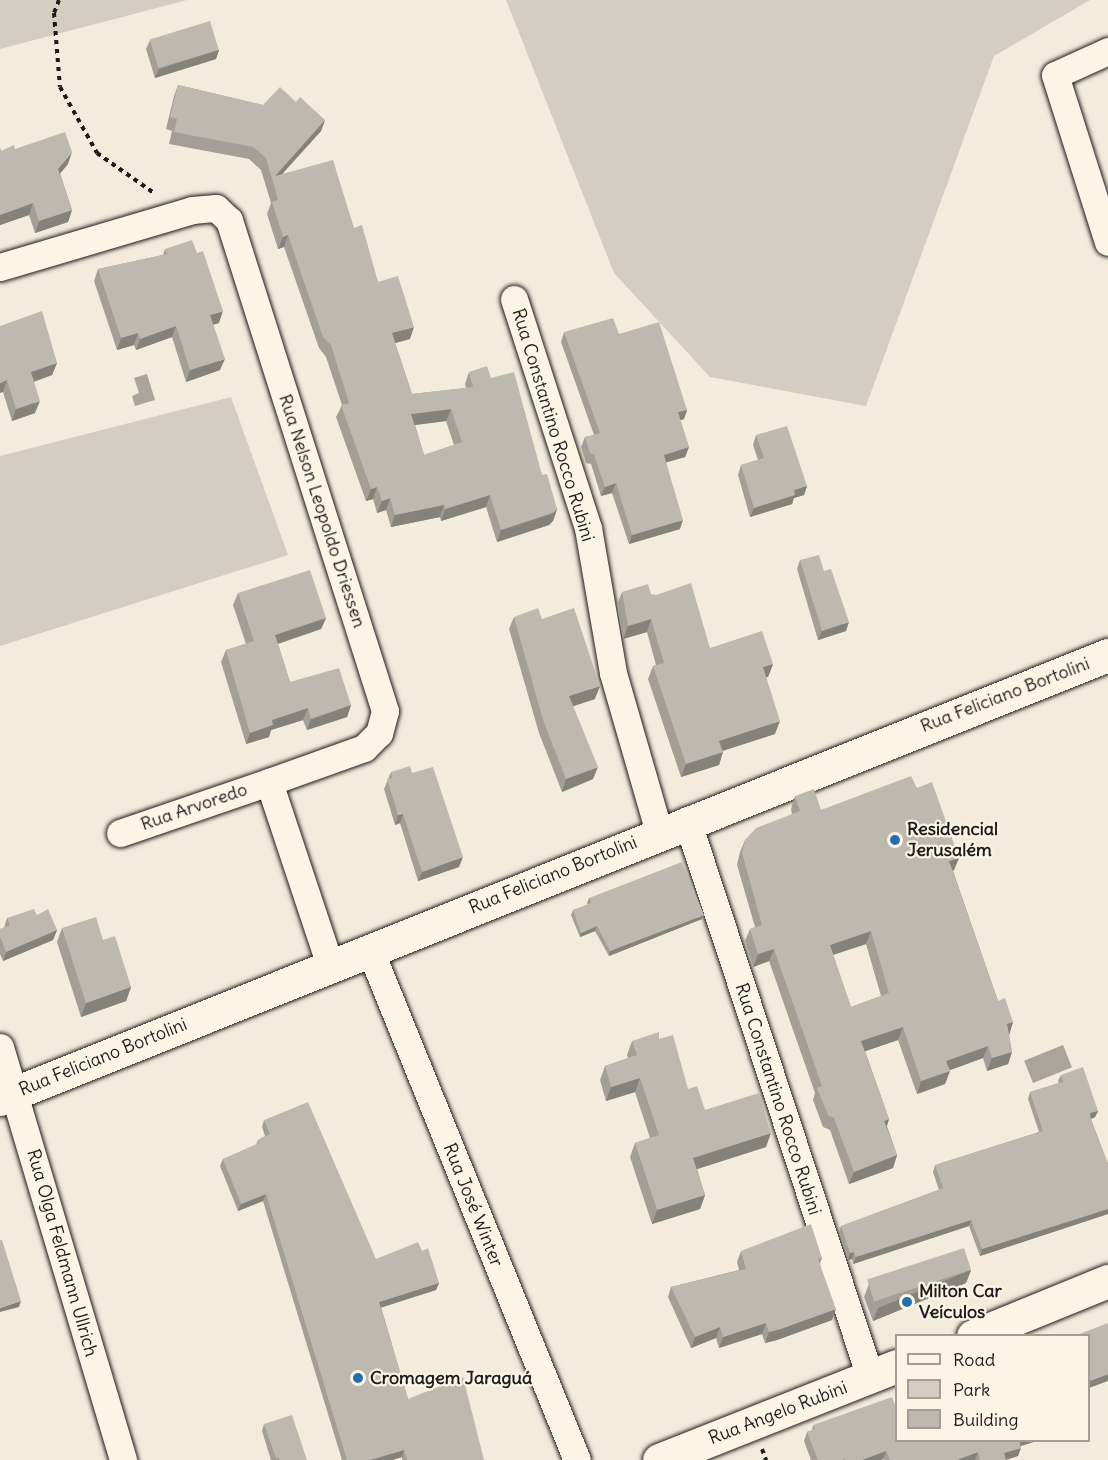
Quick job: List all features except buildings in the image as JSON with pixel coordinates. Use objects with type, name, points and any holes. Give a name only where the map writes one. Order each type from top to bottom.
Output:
[{"type":"main road","name":"Rua Feliciano Bortolini","points":[[8,1096],[673,826],[1108,655]]},
{"type":"main road","points":[[976,1334],[1108,1281]]},
{"type":"main road","name":"Rua Angelo Rubini","points":[[659,1460],[883,1372]]},
{"type":"street","points":[[1108,51],[1055,75],[1108,242]]},
{"type":"street","name":"Rua Nelson Leopoldo Driessen","points":[[0,267],[192,210],[216,208],[229,220],[385,711],[379,733],[364,748],[269,782]]},
{"type":"street","name":"Rua Constantino Rocco Rubini","points":[[514,298],[588,528],[613,673],[883,1372]]},
{"type":"street","points":[[269,782],[330,965]]},
{"type":"street","name":"Rua Arvoredo","points":[[120,833],[269,782]]},
{"type":"street","name":"Rua José Winter","points":[[370,950],[577,1460]]},
{"type":"street","name":"Rua Olga Feldmann Ullrich","points":[[0,1047],[8,1096],[123,1460]]},
{"type":"path","points":[[59,0],[54,14],[60,87],[97,153],[146,189],[192,210]]},
{"type":"green space","points":[[0,0],[187,0],[0,49]]},
{"type":"green space","points":[[506,0],[1090,0],[994,56],[866,406],[710,377],[614,273]]},
{"type":"green space","points":[[231,397],[288,555],[0,646],[0,456]]},
{"type":"shaded area","points":[[147,374],[155,400],[135,406],[132,396],[139,393],[134,378]]},
{"type":"shaded area","points":[[1063,1045],[1072,1067],[1033,1083],[1024,1061]]},
{"type":"place","name":"Residencial Jerusalém","points":[[895,840]]},
{"type":"place","name":"Milton Car Veículos","points":[[907,1302]]},
{"type":"place","name":"Cromagem Jaraguá","points":[[358,1378]]}]
